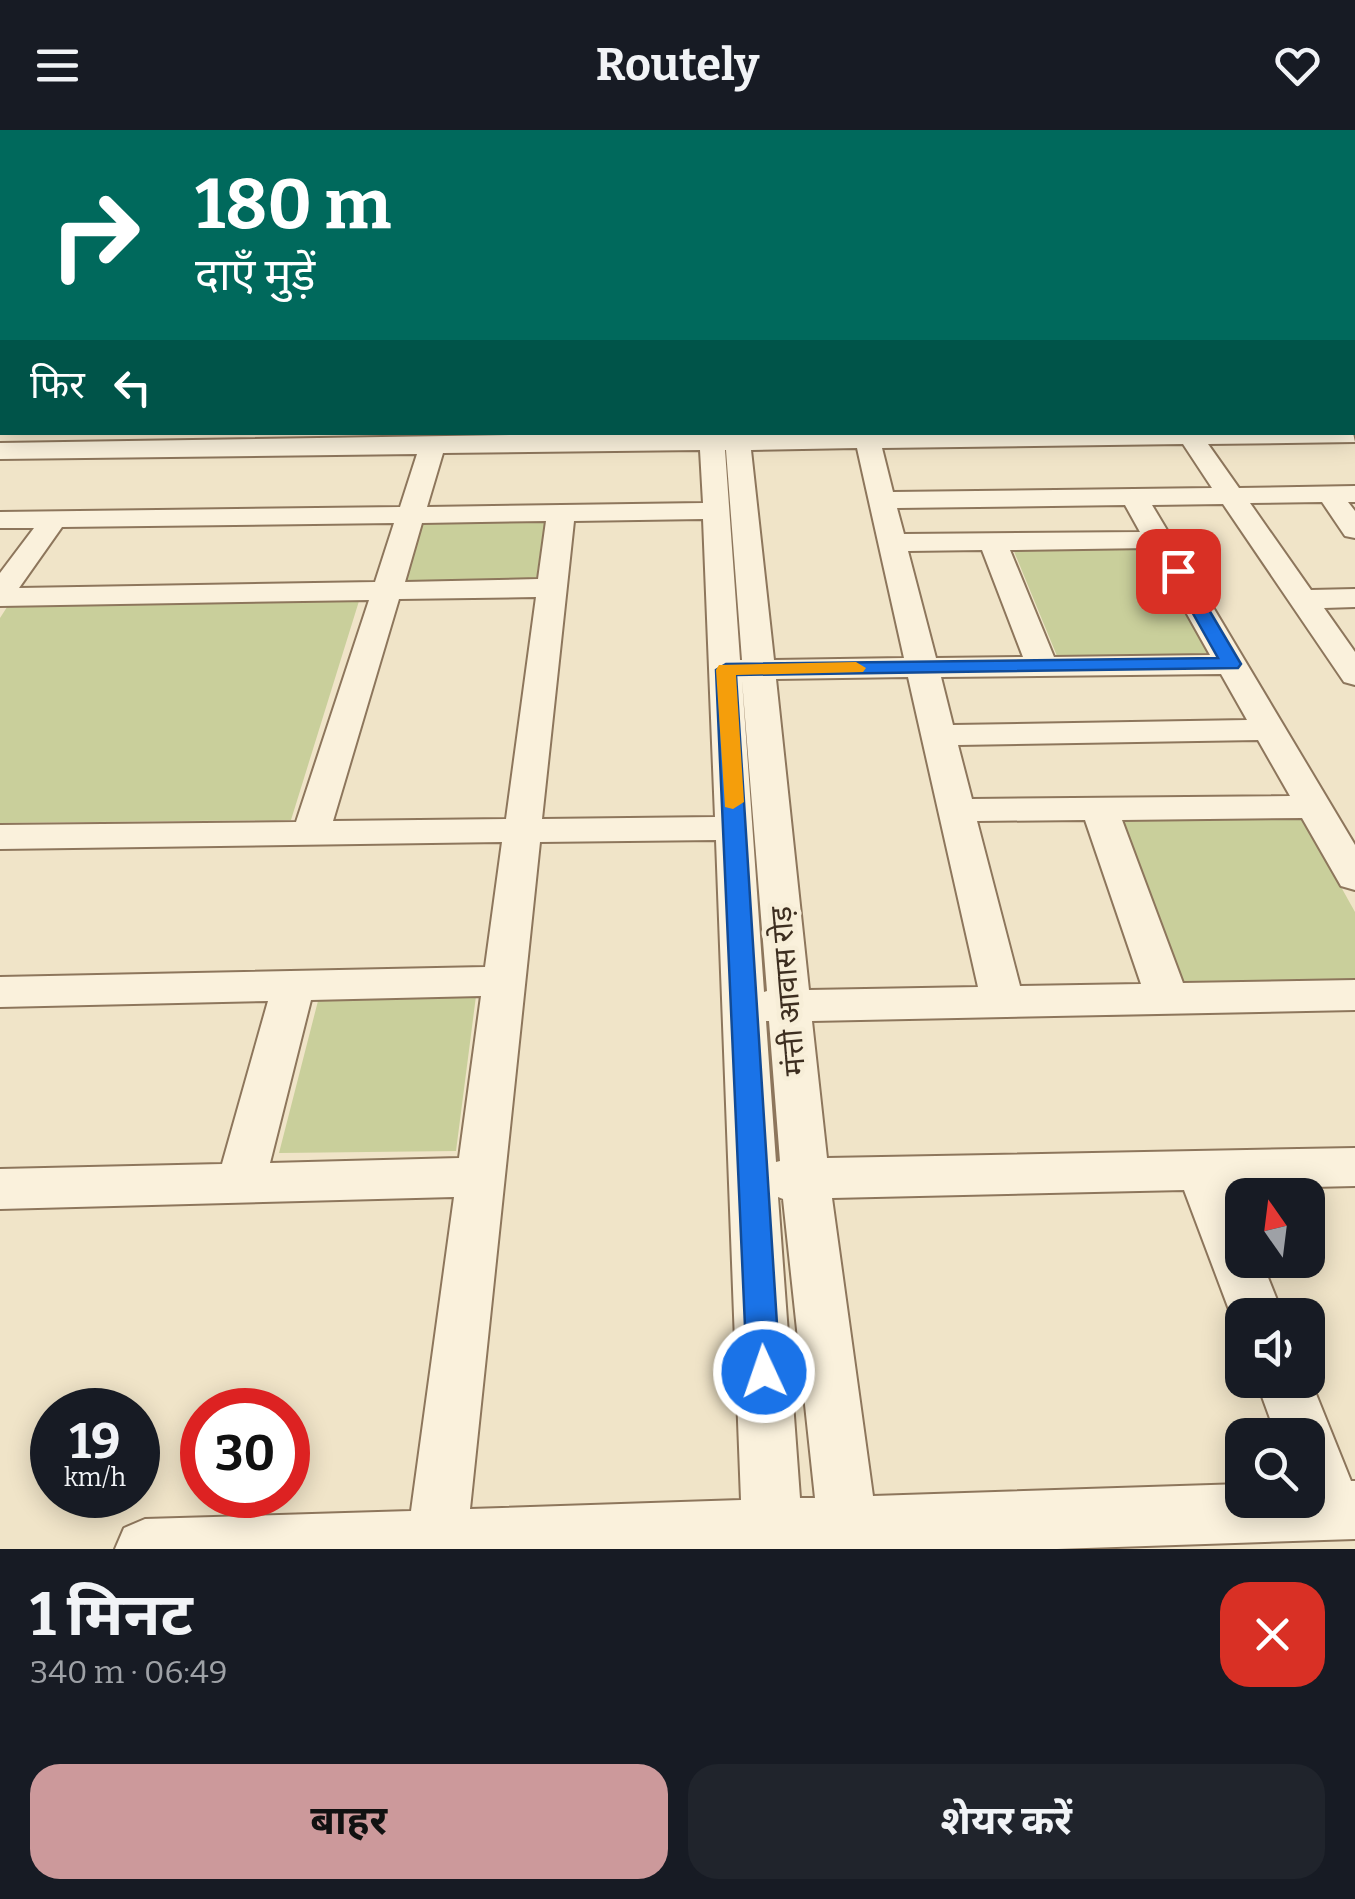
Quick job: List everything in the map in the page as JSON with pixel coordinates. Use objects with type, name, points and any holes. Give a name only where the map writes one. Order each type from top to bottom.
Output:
[{"type":"street","points":[[0,451],[362,440],[432,447],[725,438],[868,442],[1188,435],[1355,436]]},
{"type":"street","points":[[1188,435],[1351,664]]},
{"type":"street","points":[[725,438],[716,512],[742,669],[734,828],[772,1538]]},
{"type":"street","name":"मंत्ती आवास रोड़","points":[[725,438],[742,669],[789,1004],[805,1178],[848,1538]]},
{"type":"street","points":[[868,442],[1002,1000]]},
{"type":"street","points":[[311,834],[432,447]]},
{"type":"street","points":[[882,500],[1342,494],[1355,530]]},
{"type":"street","points":[[1134,497],[1355,877]]},
{"type":"street","points":[[0,520],[716,512]]},
{"type":"street","points":[[437,1539],[561,513]]},
{"type":"street","points":[[0,596],[54,519]]},
{"type":"street","points":[[892,544],[1160,540]]},
{"type":"street","points":[[992,542],[1042,666]]},
{"type":"street","points":[[0,596],[552,588]]},
{"type":"street","points":[[1302,599],[1355,598]]},
{"type":"street","points":[[742,669],[1231,664]]},
{"type":"street","points":[[938,734],[1270,730]]},
{"type":"street","points":[[956,810],[1314,806]]},
{"type":"street","points":[[1099,808],[1167,998]]},
{"type":"street","points":[[0,838],[734,828]]},
{"type":"street","points":[[0,992],[504,981]]},
{"type":"street","points":[[241,1183],[293,986]]},
{"type":"street","points":[[744,1009],[789,1004],[1355,995]]},
{"type":"street","points":[[753,1179],[1355,1167]]},
{"type":"street","points":[[1201,1170],[1250,1298]]},
{"type":"street","points":[[0,1189],[481,1176]]},
{"type":"street","points":[[145,1549],[437,1539],[848,1538],[1344,1510],[1325,1475]]},
{"type":"green space","points":[[545,519],[536,581],[403,582],[421,520]]},
{"type":"green space","points":[[1150,548],[1210,655],[1057,656],[1013,549]]},
{"type":"green space","points":[[359,601],[291,820],[0,823],[0,618],[9,604]]},
{"type":"green space","points":[[1119,817],[1302,817],[1355,912],[1355,980],[1183,981]]},
{"type":"green space","points":[[476,996],[456,1151],[279,1153],[319,997]]},
{"type":"slow traffic","points":[[733,802],[726,670],[856,668]]},
{"type":"route","points":[[764,1372],[726,670],[1231,664],[1178,571]]}]
